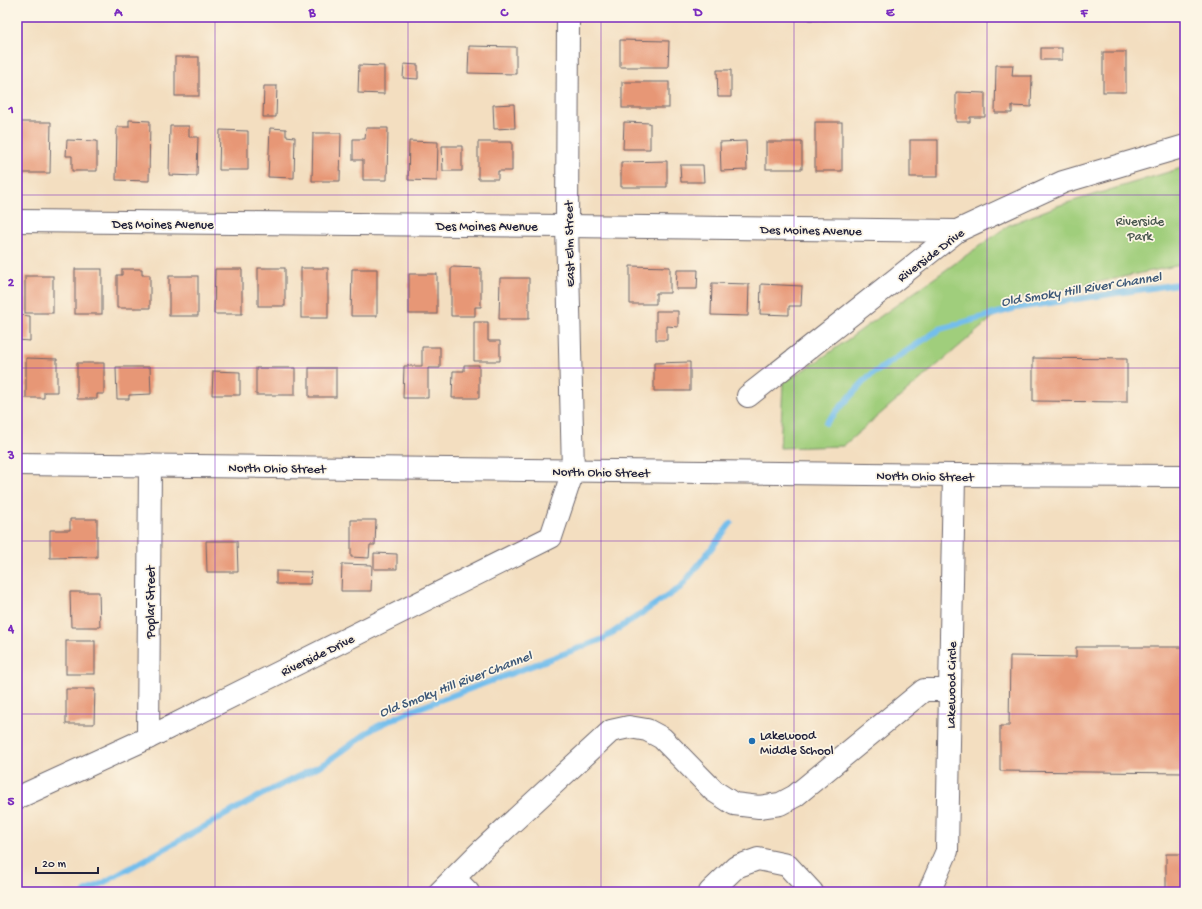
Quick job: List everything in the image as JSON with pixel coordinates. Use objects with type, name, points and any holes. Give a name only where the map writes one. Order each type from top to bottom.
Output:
[{"type":"street","name":"East Elm Street","points":[[568,17],[567,226],[573,471]]},
{"type":"street","name":"Riverside Drive","points":[[748,396],[957,231],[1063,182],[1185,146]]},
{"type":"street","name":"Des Moines Avenue","points":[[17,222],[567,226],[957,231]]},
{"type":"street","name":"North Ohio Street","points":[[17,464],[954,476],[1185,476]]},
{"type":"street","name":"Poplar Street","points":[[148,738],[150,465]]},
{"type":"street","name":"Riverside Drive","points":[[17,798],[148,738],[551,537],[573,471]]},
{"type":"street","name":"Lakewood Circle","points":[[929,892],[947,850],[954,476]]},
{"type":"street","points":[[454,887],[480,852],[610,731],[629,727],[648,730],[662,738],[714,791],[734,804],[759,807],[780,804],[795,796],[924,690],[950,690]]},
{"type":"street","points":[[710,892],[736,867],[758,859],[787,865],[812,892]]},
{"type":"green space","name":"Riverside Park","points":[[1185,167],[1185,264],[1013,300],[843,446],[780,448],[783,383],[819,360],[1009,225],[1057,206]]},
{"type":"building","points":[[704,17],[725,17],[725,19],[704,19]]},
{"type":"building","points":[[809,17],[830,17],[830,20],[809,20]]},
{"type":"building","points":[[620,40],[669,41],[668,67],[620,67]]},
{"type":"building","points":[[469,46],[516,47],[516,74],[468,73]]},
{"type":"building","points":[[1041,48],[1062,48],[1062,60],[1041,60]]},
{"type":"building","points":[[1103,52],[1126,52],[1126,92],[1103,92]]},
{"type":"building","points":[[175,57],[199,57],[199,96],[175,96]]},
{"type":"building","points":[[404,64],[418,65],[418,79],[403,78]]},
{"type":"building","points":[[359,65],[384,66],[384,94],[358,93]]},
{"type":"building","points":[[996,65],[1013,65],[1012,76],[1032,76],[1031,107],[1012,106],[1012,113],[995,113]]},
{"type":"building","points":[[717,70],[731,70],[731,97],[718,97]]},
{"type":"building","points":[[622,82],[669,82],[669,108],[622,108]]},
{"type":"building","points":[[264,86],[277,86],[276,117],[263,117]]},
{"type":"building","points":[[956,92],[985,93],[985,117],[970,117],[970,122],[956,122]]},
{"type":"building","points":[[514,104],[515,128],[494,129],[493,105]]},
{"type":"building","points":[[129,120],[150,121],[149,181],[116,180],[117,127],[129,127]]},
{"type":"building","points":[[21,122],[51,122],[50,173],[20,173]]},
{"type":"building","points":[[624,122],[650,123],[650,149],[623,149]]},
{"type":"building","points":[[815,122],[842,122],[842,171],[815,171]]},
{"type":"building","points":[[170,126],[189,126],[189,137],[198,137],[197,176],[169,175]]},
{"type":"building","points":[[270,128],[286,129],[286,136],[295,137],[294,178],[268,177]]},
{"type":"building","points":[[366,128],[388,128],[387,180],[363,180],[363,160],[353,160],[353,139],[365,139]]},
{"type":"building","points":[[220,130],[248,131],[248,170],[219,170]]},
{"type":"building","points":[[313,133],[341,133],[340,181],[312,181]]},
{"type":"building","points":[[67,140],[97,141],[97,171],[72,171],[72,156],[66,156]]},
{"type":"building","points":[[910,140],[938,140],[938,177],[910,177]]},
{"type":"building","points":[[409,141],[438,142],[437,181],[408,180]]},
{"type":"building","points":[[746,141],[747,170],[721,171],[720,142]]},
{"type":"building","points":[[478,142],[512,142],[512,171],[498,171],[498,179],[478,179]]},
{"type":"building","points":[[766,142],[802,142],[802,169],[766,169]]},
{"type":"building","points":[[442,146],[462,146],[462,171],[443,171]]},
{"type":"building","points":[[667,161],[667,187],[621,187],[621,162]]},
{"type":"building","points":[[680,165],[703,165],[704,182],[681,182]]},
{"type":"building","points":[[630,266],[670,267],[670,293],[656,293],[656,304],[630,304]]},
{"type":"building","points":[[451,267],[481,268],[481,307],[475,307],[475,316],[451,316]]},
{"type":"building","points":[[258,268],[285,268],[285,306],[258,306]]},
{"type":"building","points":[[301,268],[328,268],[328,318],[301,318]]},
{"type":"building","points":[[75,269],[102,269],[102,314],[75,314]]},
{"type":"building","points":[[122,269],[142,269],[142,275],[150,275],[150,308],[117,308],[117,275],[122,275]]},
{"type":"building","points":[[215,269],[242,269],[242,314],[214,314]]},
{"type":"building","points":[[352,269],[377,269],[377,316],[351,316]]},
{"type":"building","points":[[677,270],[698,270],[697,289],[676,289]]},
{"type":"building","points":[[409,274],[437,274],[437,314],[409,314]]},
{"type":"building","points":[[25,276],[53,276],[53,313],[25,313]]},
{"type":"building","points":[[169,276],[198,276],[198,316],[169,316]]},
{"type":"building","points":[[500,278],[529,278],[529,319],[499,319]]},
{"type":"building","points":[[712,283],[749,284],[748,316],[711,315]]},
{"type":"building","points":[[761,284],[802,286],[801,306],[789,306],[789,315],[760,314]]},
{"type":"building","points":[[656,311],[678,311],[678,327],[667,326],[667,340],[656,340]]},
{"type":"building","points":[[17,315],[30,316],[30,341],[17,340]]},
{"type":"building","points":[[474,322],[488,322],[488,341],[500,341],[500,361],[474,361]]},
{"type":"building","points":[[422,347],[440,347],[440,368],[428,368],[428,398],[403,398],[404,366],[422,366]]},
{"type":"building","points":[[26,358],[57,359],[57,392],[44,392],[44,398],[26,398]]},
{"type":"building","points":[[1033,358],[1127,359],[1127,402],[1033,401]]},
{"type":"building","points":[[690,362],[690,391],[654,391],[654,363]]},
{"type":"building","points":[[77,363],[104,363],[104,394],[97,394],[97,399],[77,399]]},
{"type":"building","points":[[464,365],[479,365],[479,398],[452,398],[453,371],[464,371]]},
{"type":"building","points":[[116,367],[150,367],[151,394],[129,395],[129,399],[117,399]]},
{"type":"building","points":[[256,368],[295,368],[295,395],[256,395]]},
{"type":"building","points":[[309,368],[336,368],[336,397],[309,397]]},
{"type":"building","points":[[213,371],[240,372],[240,395],[212,395]]},
{"type":"building","points":[[70,519],[97,519],[97,557],[50,558],[50,530],[70,530]]},
{"type":"building","points":[[351,520],[376,520],[375,545],[370,545],[369,558],[351,557]]},
{"type":"building","points":[[206,541],[237,541],[238,572],[207,572]]},
{"type":"building","points":[[374,553],[397,554],[397,569],[374,569]]},
{"type":"building","points":[[342,564],[372,565],[371,591],[341,591]]},
{"type":"building","points":[[276,571],[311,572],[310,584],[276,584]]},
{"type":"building","points":[[70,592],[99,592],[100,627],[71,627]]},
{"type":"building","points":[[66,641],[95,641],[95,674],[66,674]]},
{"type":"building","points":[[1076,647],[1185,647],[1185,773],[1000,771],[1000,726],[1009,726],[1010,656],[1076,657]]},
{"type":"building","points":[[66,689],[95,689],[94,724],[66,724]]},
{"type":"building","points":[[1166,854],[1185,854],[1185,892],[1166,892]]},
{"type":"waterway","name":"Old Smoky Hill River Channel","points":[[826,423],[868,377],[940,329],[1016,308],[1185,283]]},
{"type":"waterway","name":"Old Smoky Hill River Channel","points":[[85,892],[263,794],[327,762],[374,728],[408,712],[603,639],[681,587],[731,523]]},
{"type":"place","name":"Lakewood Middle School","points":[[752,741]]}]
